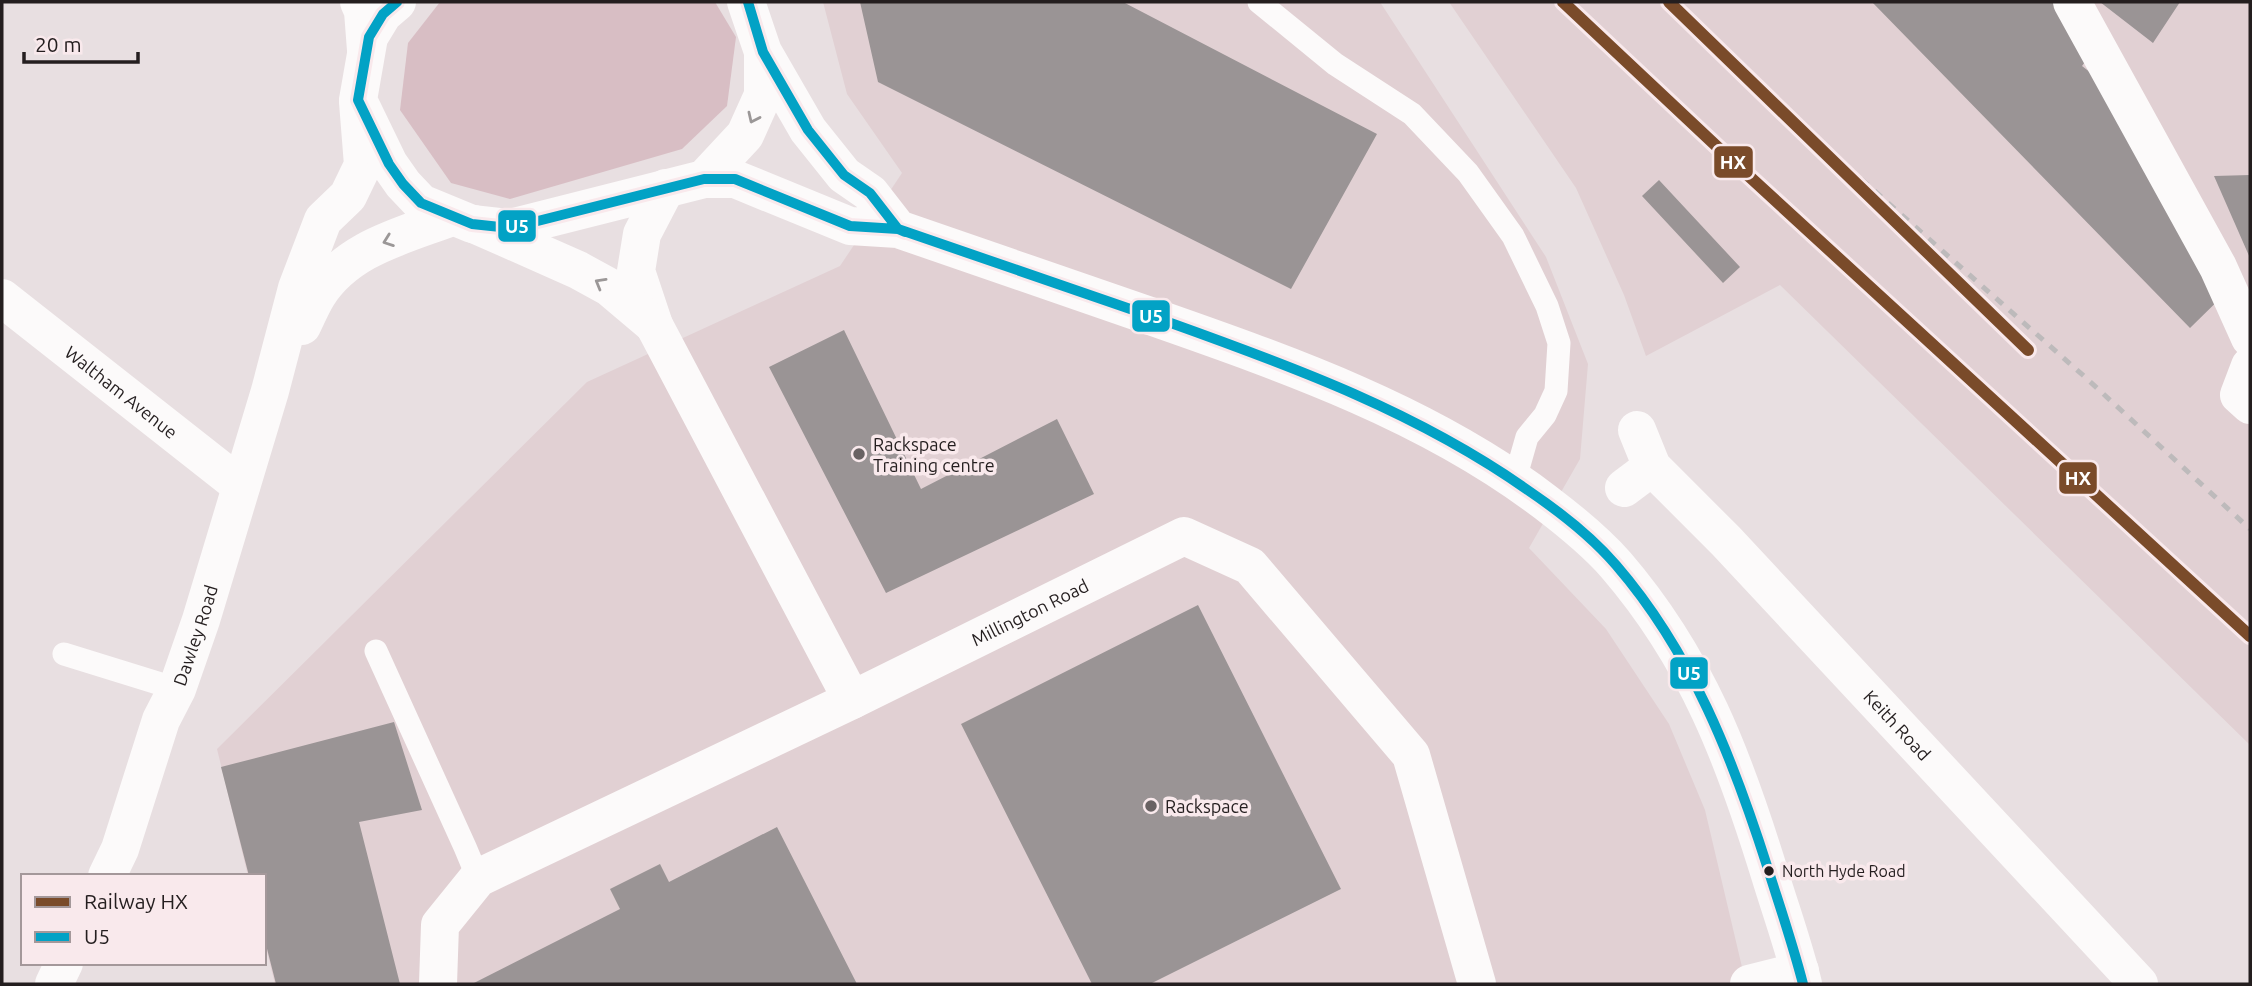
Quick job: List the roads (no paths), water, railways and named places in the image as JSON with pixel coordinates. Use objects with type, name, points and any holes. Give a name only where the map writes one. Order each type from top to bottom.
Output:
[{"type":"street","points":[[359,2],[363,11],[366,50]]},
{"type":"street","name":"Dawley Road","points":[[108,874],[120,849],[161,720],[177,689],[270,391],[297,288],[323,220],[348,196],[363,165],[358,100],[366,50],[369,37],[383,14],[397,2]]},
{"type":"street","points":[[2071,2],[2218,267],[2250,338]]},
{"type":"street","points":[[747,4],[763,52],[808,130],[844,175],[870,193],[898,229]]},
{"type":"street","points":[[704,179],[745,135],[763,95],[763,52]]},
{"type":"street","name":"Dawley Road","points":[[358,100],[403,184],[421,203],[462,220],[510,228],[704,179]]},
{"type":"street","points":[[704,179],[734,179],[850,226],[898,229],[1291,366],[1406,418],[1515,479],[1577,527],[1615,564],[1654,614],[1710,708],[1747,798],[1801,977],[1749,984]]},
{"type":"street","points":[[666,188],[642,234],[636,271],[654,324],[852,700]]},
{"type":"street","points":[[462,220],[578,270],[610,287],[654,324]]},
{"type":"street","name":"Dawley Road","points":[[270,391],[317,295],[344,265],[366,250],[462,220]]},
{"type":"street","name":"Waltham Avenue","points":[[2,298],[241,486]]},
{"type":"street","points":[[2250,366],[2239,394],[2250,405]]},
{"type":"street","name":"Keith Road","points":[[1637,430],[1638,478],[1726,541],[2139,984]]},
{"type":"street","name":"Millington Road","points":[[438,984],[440,925],[478,878],[852,700],[1184,536],[1250,566],[1411,755],[1477,984]]},
{"type":"street","points":[[54,984],[63,965]]},
{"type":"lane","points":[[1259,2],[1335,64],[1412,114],[1468,173],[1513,236],[1547,306],[1559,343],[1556,391],[1545,415],[1527,436],[1515,479]]},
{"type":"lane","points":[[376,651],[478,878]]},
{"type":"lane","points":[[64,654],[177,689]]},
{"type":"railway","points":[[1676,8],[1792,118],[2085,377],[2250,529]]},
{"type":"rail line","name":"HX","points":[[1563,2],[2250,636]]},
{"type":"rail line","name":"HX","points":[[1669,2],[2028,350]]},
{"type":"place","name":"Rackspace Training centre","points":[[859,454]]},
{"type":"place","name":"Rackspace","points":[[1151,806]]},
{"type":"place","name":"North Hyde Road","points":[[1769,871]]}]
